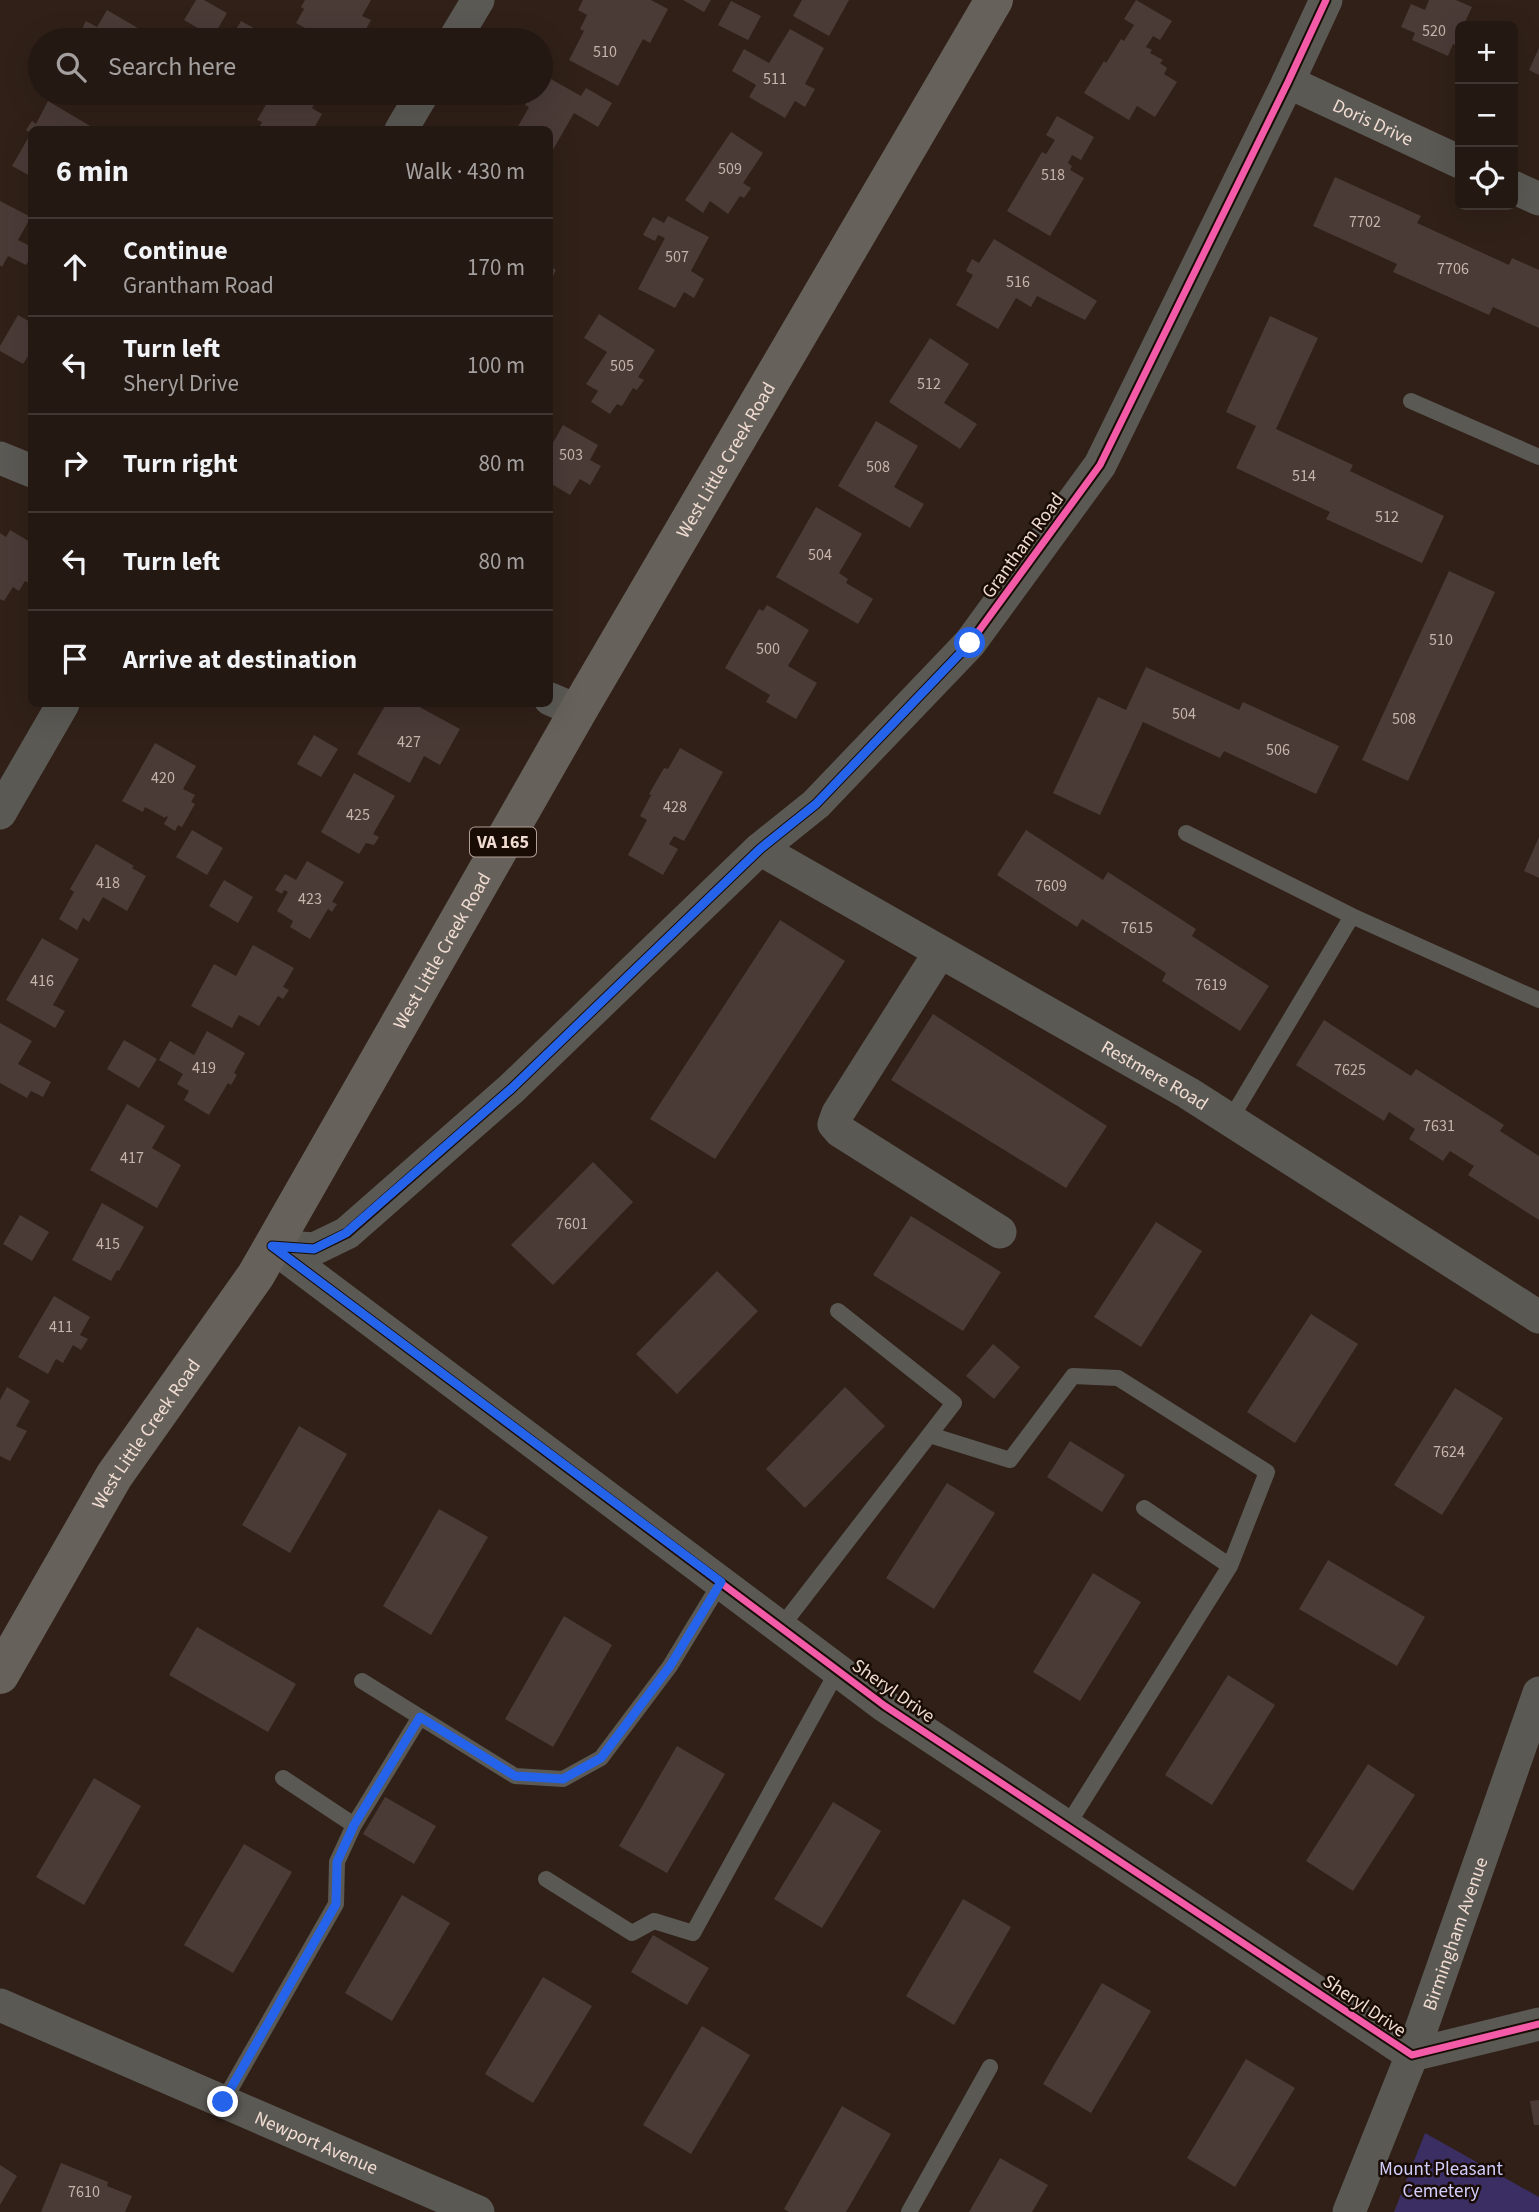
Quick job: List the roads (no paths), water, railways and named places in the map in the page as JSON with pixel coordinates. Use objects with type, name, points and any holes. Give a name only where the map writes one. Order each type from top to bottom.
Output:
[{"type":"main road","name":"West Little Creek Road","points":[[0,1675],[114,1476],[256,1275],[564,705],[994,0]]},
{"type":"street","points":[[461,28],[478,0]]},
{"type":"street","name":"Grantham Road","points":[[272,1246],[314,1249],[346,1233],[511,1089],[760,849],[816,804],[970,643],[1100,465],[1326,0]]},
{"type":"street","name":"Doris Drive","points":[[1288,82],[1455,160]]},
{"type":"street","points":[[403,126],[416,105]]},
{"type":"street","points":[[1518,189],[1539,199]]},
{"type":"street","points":[[0,458],[28,469]]},
{"type":"street","points":[[0,813],[62,707]]},
{"type":"street","name":"Restmere Road","points":[[760,849],[1188,1093],[1539,1317]]},
{"type":"street","points":[[940,952],[838,1113],[834,1124],[840,1131],[1000,1232]]},
{"type":"street","name":"Sheryl Drive","points":[[272,1246],[886,1706],[1412,2055],[1539,2024]]},
{"type":"street","name":"Birmingham Avenue","points":[[1349,2212],[1412,2055],[1539,1693]]},
{"type":"street","name":"Newport Avenue","points":[[0,2005],[478,2212]]},
{"type":"lane","points":[[1411,401],[1539,457]]},
{"type":"lane","points":[[1186,833],[1352,916],[1539,1000]]},
{"type":"lane","points":[[1230,1120],[1352,916]]},
{"type":"lane","points":[[781,1628],[954,1404],[838,1311]]},
{"type":"lane","points":[[930,1435],[1010,1460],[1073,1376],[1118,1378],[1266,1472],[1230,1566],[1067,1826]]},
{"type":"lane","points":[[1144,1508],[1230,1566]]},
{"type":"lane","points":[[362,1681],[515,1776],[563,1779],[601,1758],[670,1666],[721,1582]]},
{"type":"lane","points":[[546,1880],[632,1933],[654,1921],[693,1933],[838,1670]]},
{"type":"lane","points":[[223,2102],[336,1904],[337,1862],[354,1825],[420,1717]]},
{"type":"lane","points":[[283,1778],[354,1825]]},
{"type":"lane","points":[[909,2212],[990,2067]]},
{"type":"park label","name":"Mount Pleasant Cemetery","points":[[1441,2179]]}]
